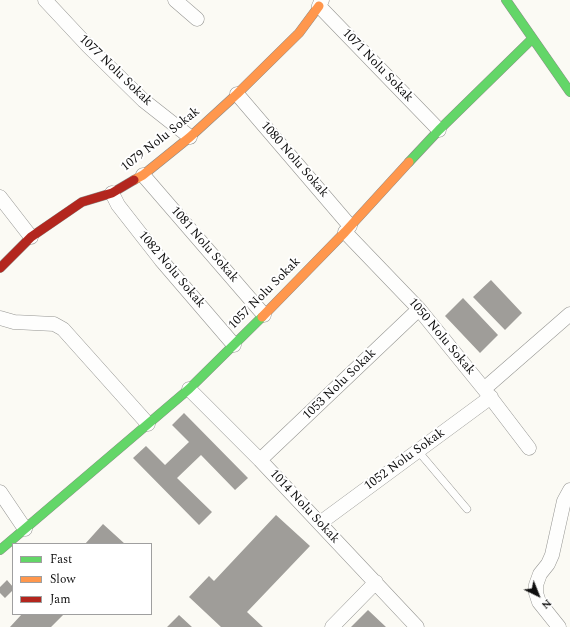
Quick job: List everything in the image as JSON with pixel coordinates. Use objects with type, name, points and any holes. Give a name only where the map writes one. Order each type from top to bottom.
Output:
[{"type":"street","name":"1077 Nolu Sokak","points":[[45,0],[88,46],[143,100],[190,137]]},
{"type":"street","points":[[175,0],[197,19]]},
{"type":"street","points":[[506,0],[532,39],[568,86]]},
{"type":"street","name":"1079 Nolu Sokak","points":[[0,268],[31,237],[82,202],[112,192],[143,175],[190,137],[237,94],[299,33],[320,3]]},
{"type":"street","name":"1071 Nolu Sokak","points":[[320,3],[438,130]]},
{"type":"street","name":"1057 Nolu Sokak","points":[[0,550],[189,389],[348,229],[438,130],[532,39]]},
{"type":"street","name":"1080 Nolu Sokak","points":[[237,94],[348,229]]},
{"type":"street","name":"1081 Nolu Sokak","points":[[143,175],[264,315]]},
{"type":"street","name":"1082 Nolu Sokak","points":[[112,192],[118,205],[161,260],[234,345]]},
{"type":"street","points":[[0,197],[31,237]]},
{"type":"street","name":"1050 Nolu Sokak","points":[[348,229],[419,309],[529,448]]},
{"type":"street","name":"1053 Nolu Sokak","points":[[260,460],[419,309]]},
{"type":"street","name":"1052 Nolu Sokak","points":[[320,523],[418,451],[487,393],[570,314]]},
{"type":"street","points":[[0,318],[14,322],[54,324],[63,329],[148,424]]},
{"type":"street","name":"1014 Nolu Sokak","points":[[189,389],[260,460],[417,627]]},
{"type":"street","points":[[559,627],[539,602],[536,593],[536,585],[540,574],[548,564],[552,555],[564,501],[570,490]]},
{"type":"street","points":[[0,492],[25,529]]},
{"type":"street","points":[[332,627],[376,582]]},
{"type":"lane","points":[[418,451],[467,509]]},
{"type":"building","points":[[491,280],[522,313],[505,330],[473,297]]},
{"type":"building","points":[[463,298],[498,335],[480,353],[445,316]]},
{"type":"building","points":[[184,413],[248,478],[235,490],[201,455],[177,478],[212,512],[199,525],[133,458],[146,446],[165,465],[189,442],[172,425]]},
{"type":"building","points":[[276,515],[310,546],[247,612],[263,627],[221,627],[189,597],[209,576],[214,581]]},
{"type":"building","points":[[103,524],[124,543],[86,543]]},
{"type":"building","points":[[7,580],[12,586],[12,591],[5,598],[0,593],[0,587]]},
{"type":"building","points":[[368,610],[386,627],[351,627]]},
{"type":"building","points":[[21,615],[63,615],[51,627],[10,627]]},
{"type":"building","points":[[179,615],[192,627],[167,627]]},
{"type":"traffic: fast","points":[[506,0],[570,92]]},
{"type":"traffic: fast","points":[[409,162],[439,130],[532,39]]},
{"type":"traffic: fast","points":[[0,550],[189,389],[262,317]]},
{"type":"traffic: slow","points":[[134,180],[143,175],[190,137],[237,94],[299,33],[319,6]]},
{"type":"traffic: slow","points":[[262,317],[345,232],[409,162]]},
{"type":"traffic: jam","points":[[0,268],[31,237],[82,202],[112,193],[134,180]]}]
